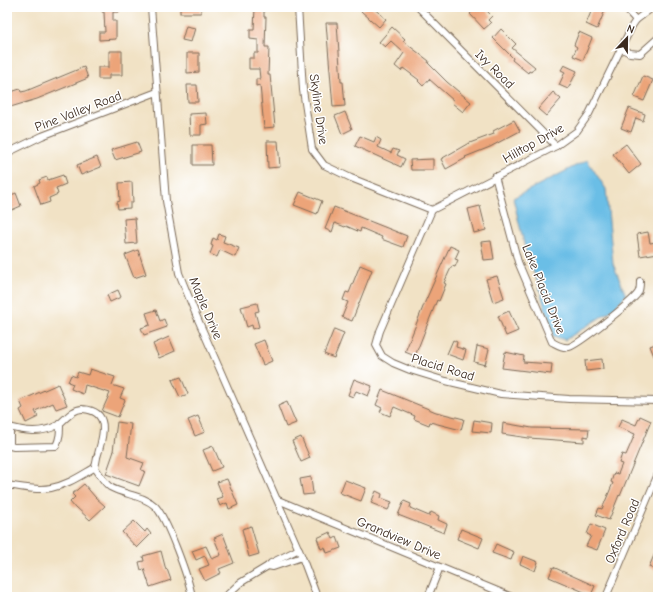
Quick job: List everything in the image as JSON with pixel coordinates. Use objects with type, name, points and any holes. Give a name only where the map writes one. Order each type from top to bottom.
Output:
[{"type":"street","name":"Maple Drive","points":[[151,7],[166,201],[179,273],[299,549],[316,597]]},
{"type":"street","name":"Skyline Drive","points":[[298,7],[303,90],[312,149],[324,165],[352,178],[432,210]]},
{"type":"street","name":"Ivy Road","points":[[418,7],[556,146]]},
{"type":"street","points":[[624,7],[636,20]]},
{"type":"street","name":"Hilltop Drive","points":[[432,210],[495,176],[556,146],[577,131],[587,117],[632,26],[636,20],[653,7]]},
{"type":"street","points":[[620,48],[630,53],[640,54],[658,38]]},
{"type":"street","name":"Pine Valley Road","points":[[7,153],[42,136],[157,92]]},
{"type":"street","name":"Lake Placid Drive","points":[[495,176],[518,262],[552,342],[561,347],[570,347],[580,341],[638,294],[640,281]]},
{"type":"street","name":"Placid Road","points":[[432,210],[380,331],[376,345],[382,356],[393,363],[446,382],[501,394],[568,399],[658,401]]},
{"type":"street","points":[[60,423],[59,440],[56,446],[10,446],[8,427],[20,431],[46,430],[60,423],[73,412],[81,408],[94,411],[100,416],[104,424],[95,468],[103,481],[109,486],[146,501],[155,507],[162,516],[190,583],[192,597]]},
{"type":"street","points":[[7,486],[38,489],[50,488],[64,484],[95,468]]},
{"type":"street","name":"Oxford Road","points":[[606,597],[658,474]]},
{"type":"street","name":"Grandview Drive","points":[[278,500],[512,597]]},
{"type":"street","points":[[226,597],[240,583],[268,566],[273,567],[299,549]]},
{"type":"street","points":[[283,560],[302,557]]},
{"type":"street","points":[[428,597],[440,567]]},
{"type":"water","points":[[587,160],[606,189],[613,264],[626,295],[612,310],[565,340],[553,336],[538,283],[527,256],[513,198]]},
{"type":"building","points":[[102,7],[119,7],[119,12],[113,12],[113,21],[116,21],[116,39],[99,40],[99,32],[105,32],[104,12],[102,12]]},
{"type":"building","points":[[180,7],[201,7],[201,13],[180,13]]},
{"type":"building","points":[[255,7],[264,7],[264,17],[266,17],[265,47],[269,47],[268,75],[270,75],[275,127],[264,128],[260,85],[256,86],[256,79],[260,79],[259,69],[249,69],[249,58],[254,58],[254,53],[258,53],[258,40],[250,39],[250,30],[254,30]]},
{"type":"building","points":[[365,7],[372,7],[386,19],[379,27],[361,11]]},
{"type":"building","points":[[465,7],[483,7],[492,16],[488,20],[491,23],[484,29],[470,14],[472,12]]},
{"type":"building","points":[[593,7],[606,8],[597,29],[586,24]]},
{"type":"building","points":[[326,23],[337,23],[341,82],[343,82],[345,106],[333,107]]},
{"type":"building","points":[[186,26],[195,28],[191,42],[182,40]]},
{"type":"building","points":[[392,27],[405,39],[403,41],[429,61],[428,63],[447,82],[471,102],[463,112],[452,103],[454,101],[429,79],[423,86],[418,81],[419,80],[403,68],[401,71],[395,66],[404,53],[391,41],[385,47],[379,42]]},
{"type":"building","points":[[501,29],[516,44],[512,48],[535,67],[531,72],[529,71],[528,73],[512,60],[513,58],[493,38]]},
{"type":"building","points":[[579,32],[592,38],[583,60],[573,56],[577,47],[574,45]]},
{"type":"building","points":[[109,51],[122,51],[122,75],[109,75],[109,79],[98,79],[98,67],[109,67]]},
{"type":"building","points":[[187,53],[199,53],[199,72],[187,73]]},
{"type":"building","points":[[564,65],[577,71],[568,89],[559,85],[565,72],[561,70]]},
{"type":"building","points":[[84,67],[88,78],[37,99],[7,108],[7,98],[9,97],[8,93],[20,89],[21,92],[26,91]]},
{"type":"building","points":[[643,76],[653,80],[644,101],[634,97]]},
{"type":"building","points":[[187,85],[197,85],[198,102],[188,102]]},
{"type":"building","points":[[553,92],[561,99],[546,116],[538,109]]},
{"type":"building","points":[[629,108],[645,114],[643,121],[636,118],[631,132],[621,128]]},
{"type":"building","points":[[345,112],[352,129],[342,134],[335,116]]},
{"type":"building","points":[[206,113],[207,124],[201,125],[201,135],[190,135],[189,114]]},
{"type":"building","points":[[514,120],[520,131],[490,147],[465,157],[466,158],[446,169],[441,159],[467,144],[494,134],[493,131]]},
{"type":"building","points":[[360,136],[374,142],[376,137],[381,140],[378,147],[391,153],[393,149],[399,151],[397,155],[405,159],[401,167],[355,146]]},
{"type":"building","points":[[267,141],[278,141],[280,167],[268,168]]},
{"type":"building","points":[[137,142],[141,152],[115,160],[111,150]]},
{"type":"building","points":[[626,144],[641,164],[629,174],[613,154]]},
{"type":"building","points":[[193,145],[211,145],[212,165],[193,165]]},
{"type":"building","points":[[97,157],[101,167],[81,175],[77,165]]},
{"type":"building","points":[[433,159],[433,170],[411,170],[410,160]]},
{"type":"building","points":[[63,175],[66,184],[56,188],[58,194],[49,198],[50,202],[41,205],[34,186],[40,183],[39,180],[47,177],[48,180]]},
{"type":"building","points":[[132,182],[133,203],[130,203],[130,208],[118,209],[117,202],[120,201],[119,183]]},
{"type":"building","points":[[300,192],[322,201],[317,214],[294,205]]},
{"type":"building","points":[[16,193],[21,206],[7,212],[7,197]]},
{"type":"building","points":[[480,206],[486,230],[474,233],[468,209]]},
{"type":"building","points":[[334,207],[407,236],[403,247],[381,239],[382,237],[361,228],[360,232],[335,223],[332,232],[325,229]]},
{"type":"building","points":[[135,218],[137,243],[126,244],[124,219]]},
{"type":"building","points":[[648,232],[650,243],[657,242],[658,253],[640,256],[637,234]]},
{"type":"building","points":[[219,234],[225,236],[223,242],[239,248],[235,257],[220,250],[217,257],[210,254],[213,246],[211,245],[213,238],[217,240]]},
{"type":"building","points":[[491,241],[494,259],[484,260],[481,242]]},
{"type":"building","points":[[450,246],[459,250],[455,259],[458,260],[455,267],[452,266],[444,283],[446,284],[439,301],[437,300],[415,356],[405,352]]},
{"type":"building","points":[[138,250],[146,274],[134,278],[125,255]]},
{"type":"building","points":[[360,265],[372,270],[352,321],[342,317],[348,302],[343,300],[346,292],[349,293]]},
{"type":"building","points":[[497,276],[504,298],[493,302],[486,279]]},
{"type":"building","points":[[118,290],[121,297],[110,302],[107,295]]},
{"type":"building","points":[[257,303],[259,311],[255,312],[259,327],[253,329],[252,325],[247,327],[241,307]]},
{"type":"building","points":[[156,310],[160,321],[164,319],[167,327],[144,335],[141,328],[150,325],[146,313]]},
{"type":"building","points":[[509,311],[518,331],[506,336],[498,316]]},
{"type":"building","points":[[334,329],[344,333],[334,358],[324,354]]},
{"type":"building","points":[[169,337],[175,351],[159,358],[153,344]]},
{"type":"building","points":[[264,340],[272,361],[263,365],[254,344]]},
{"type":"building","points":[[453,340],[457,342],[456,347],[466,350],[463,360],[447,354]]},
{"type":"building","points":[[658,343],[658,366],[650,346]]},
{"type":"building","points":[[477,346],[489,349],[485,365],[474,362]]},
{"type":"building","points":[[505,352],[524,356],[523,362],[552,364],[551,374],[502,368]]},
{"type":"building","points":[[602,359],[603,369],[586,371],[585,361]]},
{"type":"building","points":[[90,369],[115,377],[112,385],[124,389],[120,398],[125,400],[118,417],[102,411],[110,393],[85,385],[83,394],[71,389],[73,384],[68,382],[71,375],[76,377],[78,372],[88,375]]},
{"type":"building","points":[[181,377],[188,394],[180,397],[172,380]]},
{"type":"building","points":[[354,379],[372,386],[368,396],[356,391],[353,397],[348,395]]},
{"type":"building","points":[[58,384],[67,405],[56,409],[53,403],[35,411],[38,417],[26,423],[20,410],[23,408],[20,401]]},
{"type":"building","points":[[382,390],[436,412],[464,419],[461,430],[430,422],[429,425],[414,419],[415,416],[394,407],[390,416],[380,412],[382,408],[376,405]]},
{"type":"building","points":[[287,402],[296,423],[286,427],[278,406]]},
{"type":"building","points":[[198,416],[205,432],[195,436],[188,420]]},
{"type":"building","points":[[640,416],[651,421],[609,520],[596,515],[599,508],[602,509],[613,483],[611,482],[614,473],[618,474],[622,464],[619,463],[622,454],[626,455],[635,434],[618,427],[622,419],[636,425]]},
{"type":"building","points":[[474,420],[492,423],[491,433],[472,431]]},
{"type":"building","points":[[117,422],[131,424],[127,457],[144,463],[141,470],[145,471],[139,486],[106,474],[114,451]]},
{"type":"building","points":[[503,423],[532,428],[589,429],[588,437],[584,436],[584,442],[529,438],[502,434]]},
{"type":"building","points":[[301,437],[310,458],[301,462],[292,441]]},
{"type":"building","points":[[213,446],[222,467],[212,471],[203,450]]},
{"type":"building","points":[[311,477],[313,494],[303,495],[300,479]]},
{"type":"building","points":[[227,479],[238,505],[229,509],[227,503],[220,506],[217,499],[223,497],[217,482]]},
{"type":"building","points":[[345,480],[366,488],[361,501],[340,493]]},
{"type":"building","points":[[84,484],[105,506],[90,520],[70,502],[75,497],[72,494]]},
{"type":"building","points":[[376,491],[382,494],[381,498],[392,502],[388,510],[371,503]]},
{"type":"building","points":[[404,501],[411,504],[410,508],[429,516],[431,512],[439,516],[438,520],[447,524],[444,533],[398,515]]},
{"type":"building","points":[[134,521],[145,532],[147,529],[151,534],[137,548],[122,532]]},
{"type":"building","points":[[591,524],[605,530],[597,550],[586,546],[591,536],[587,534]]},
{"type":"building","points":[[251,526],[259,554],[249,557],[242,529]]},
{"type":"building","points":[[461,529],[483,538],[479,548],[457,539]]},
{"type":"building","points":[[330,532],[333,539],[337,537],[341,548],[327,553],[325,547],[321,549],[317,538]]},
{"type":"building","points":[[223,534],[234,563],[219,569],[221,573],[205,581],[199,569],[209,565],[205,556],[196,560],[192,551],[206,546],[212,559],[221,555],[214,538]]},
{"type":"building","points":[[496,544],[514,552],[511,560],[492,553]]},
{"type":"building","points":[[658,546],[658,571],[649,567]]},
{"type":"building","points":[[161,551],[166,570],[167,569],[171,580],[150,587],[144,569],[141,570],[139,562],[144,561],[143,556]]},
{"type":"building","points":[[523,556],[538,562],[535,571],[520,564]]},
{"type":"building","points":[[553,567],[595,586],[591,595],[549,577]]}]
